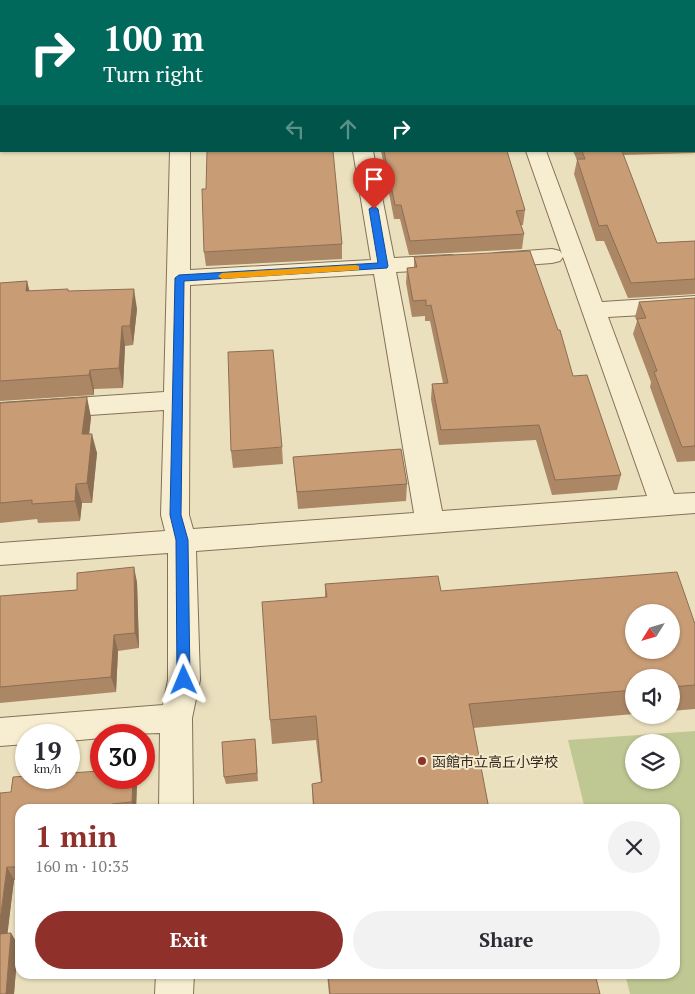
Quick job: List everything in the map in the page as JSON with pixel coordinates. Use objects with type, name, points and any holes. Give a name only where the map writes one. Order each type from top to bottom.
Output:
[{"type":"street","points":[[176,804],[176,718],[184,680],[182,540],[175,515],[180,152]]},
{"type":"street","points":[[364,152],[430,523]]},
{"type":"street","points":[[536,152],[664,505]]},
{"type":"street","points":[[179,278],[552,256]]},
{"type":"street","points":[[594,310],[695,304]]},
{"type":"street","points":[[0,412],[178,400]]},
{"type":"street","points":[[0,554],[695,503]]},
{"type":"street","points":[[0,732],[176,718]]},
{"type":"street","points":[[174,979],[174,994]]},
{"type":"green space","points":[[695,731],[695,994],[630,994],[626,979],[680,979],[680,804],[584,804],[568,740],[625,736],[625,789],[680,789],[680,734],[653,734]]},
{"type":"building","points":[[207,152],[333,152],[342,244],[204,252],[202,189],[206,189]]},
{"type":"building","points":[[384,152],[507,152],[525,210],[516,211],[524,234],[410,241],[401,205],[395,205]]},
{"type":"building","points":[[582,152],[622,152],[657,243],[695,241],[695,279],[631,283],[607,225],[599,226],[577,159],[585,159]]},
{"type":"building","points":[[530,251],[558,330],[560,330],[573,376],[587,375],[621,475],[555,480],[539,425],[441,430],[432,384],[448,383],[431,305],[426,306],[426,300],[413,301],[407,268],[417,267],[414,257]]},
{"type":"building","points":[[27,281],[26,291],[134,289],[130,326],[122,326],[119,368],[90,370],[89,375],[0,381],[0,283]]},
{"type":"building","points":[[695,298],[695,446],[682,447],[654,372],[657,371],[637,319],[646,318],[639,302]]},
{"type":"building","points":[[273,350],[282,447],[231,451],[228,352]]},
{"type":"building","points":[[87,397],[82,434],[92,434],[87,483],[76,484],[75,501],[32,504],[32,500],[0,503],[0,403]]},
{"type":"building","points":[[401,449],[407,484],[297,492],[293,457]]},
{"type":"building","points":[[134,567],[135,633],[114,635],[111,677],[0,687],[0,596],[77,590],[77,573]]},
{"type":"building","points":[[677,572],[695,624],[695,685],[680,686],[680,669],[625,669],[625,691],[469,704],[488,804],[314,804],[312,784],[322,782],[316,716],[270,720],[262,602],[327,597],[325,584],[438,576],[441,591]]},
{"type":"building","points":[[255,739],[257,773],[224,777],[222,742]]},
{"type":"building","points":[[80,772],[90,772],[90,789],[133,789],[132,802],[112,804],[15,804],[15,867],[7,867],[0,921],[0,793],[11,792],[13,777],[15,777],[15,789],[80,789]]},
{"type":"building","points":[[11,933],[6,994],[0,994],[0,934]]},
{"type":"building","points":[[328,979],[596,979],[600,994],[330,994]]},
{"type":"slow traffic","points":[[222,276],[355,268]]},
{"type":"place","name":"函館市立高丘小学校","points":[[422,761]]},
{"type":"route","points":[[184,680],[182,540],[175,515],[179,278],[384,266],[374,209]]}]
